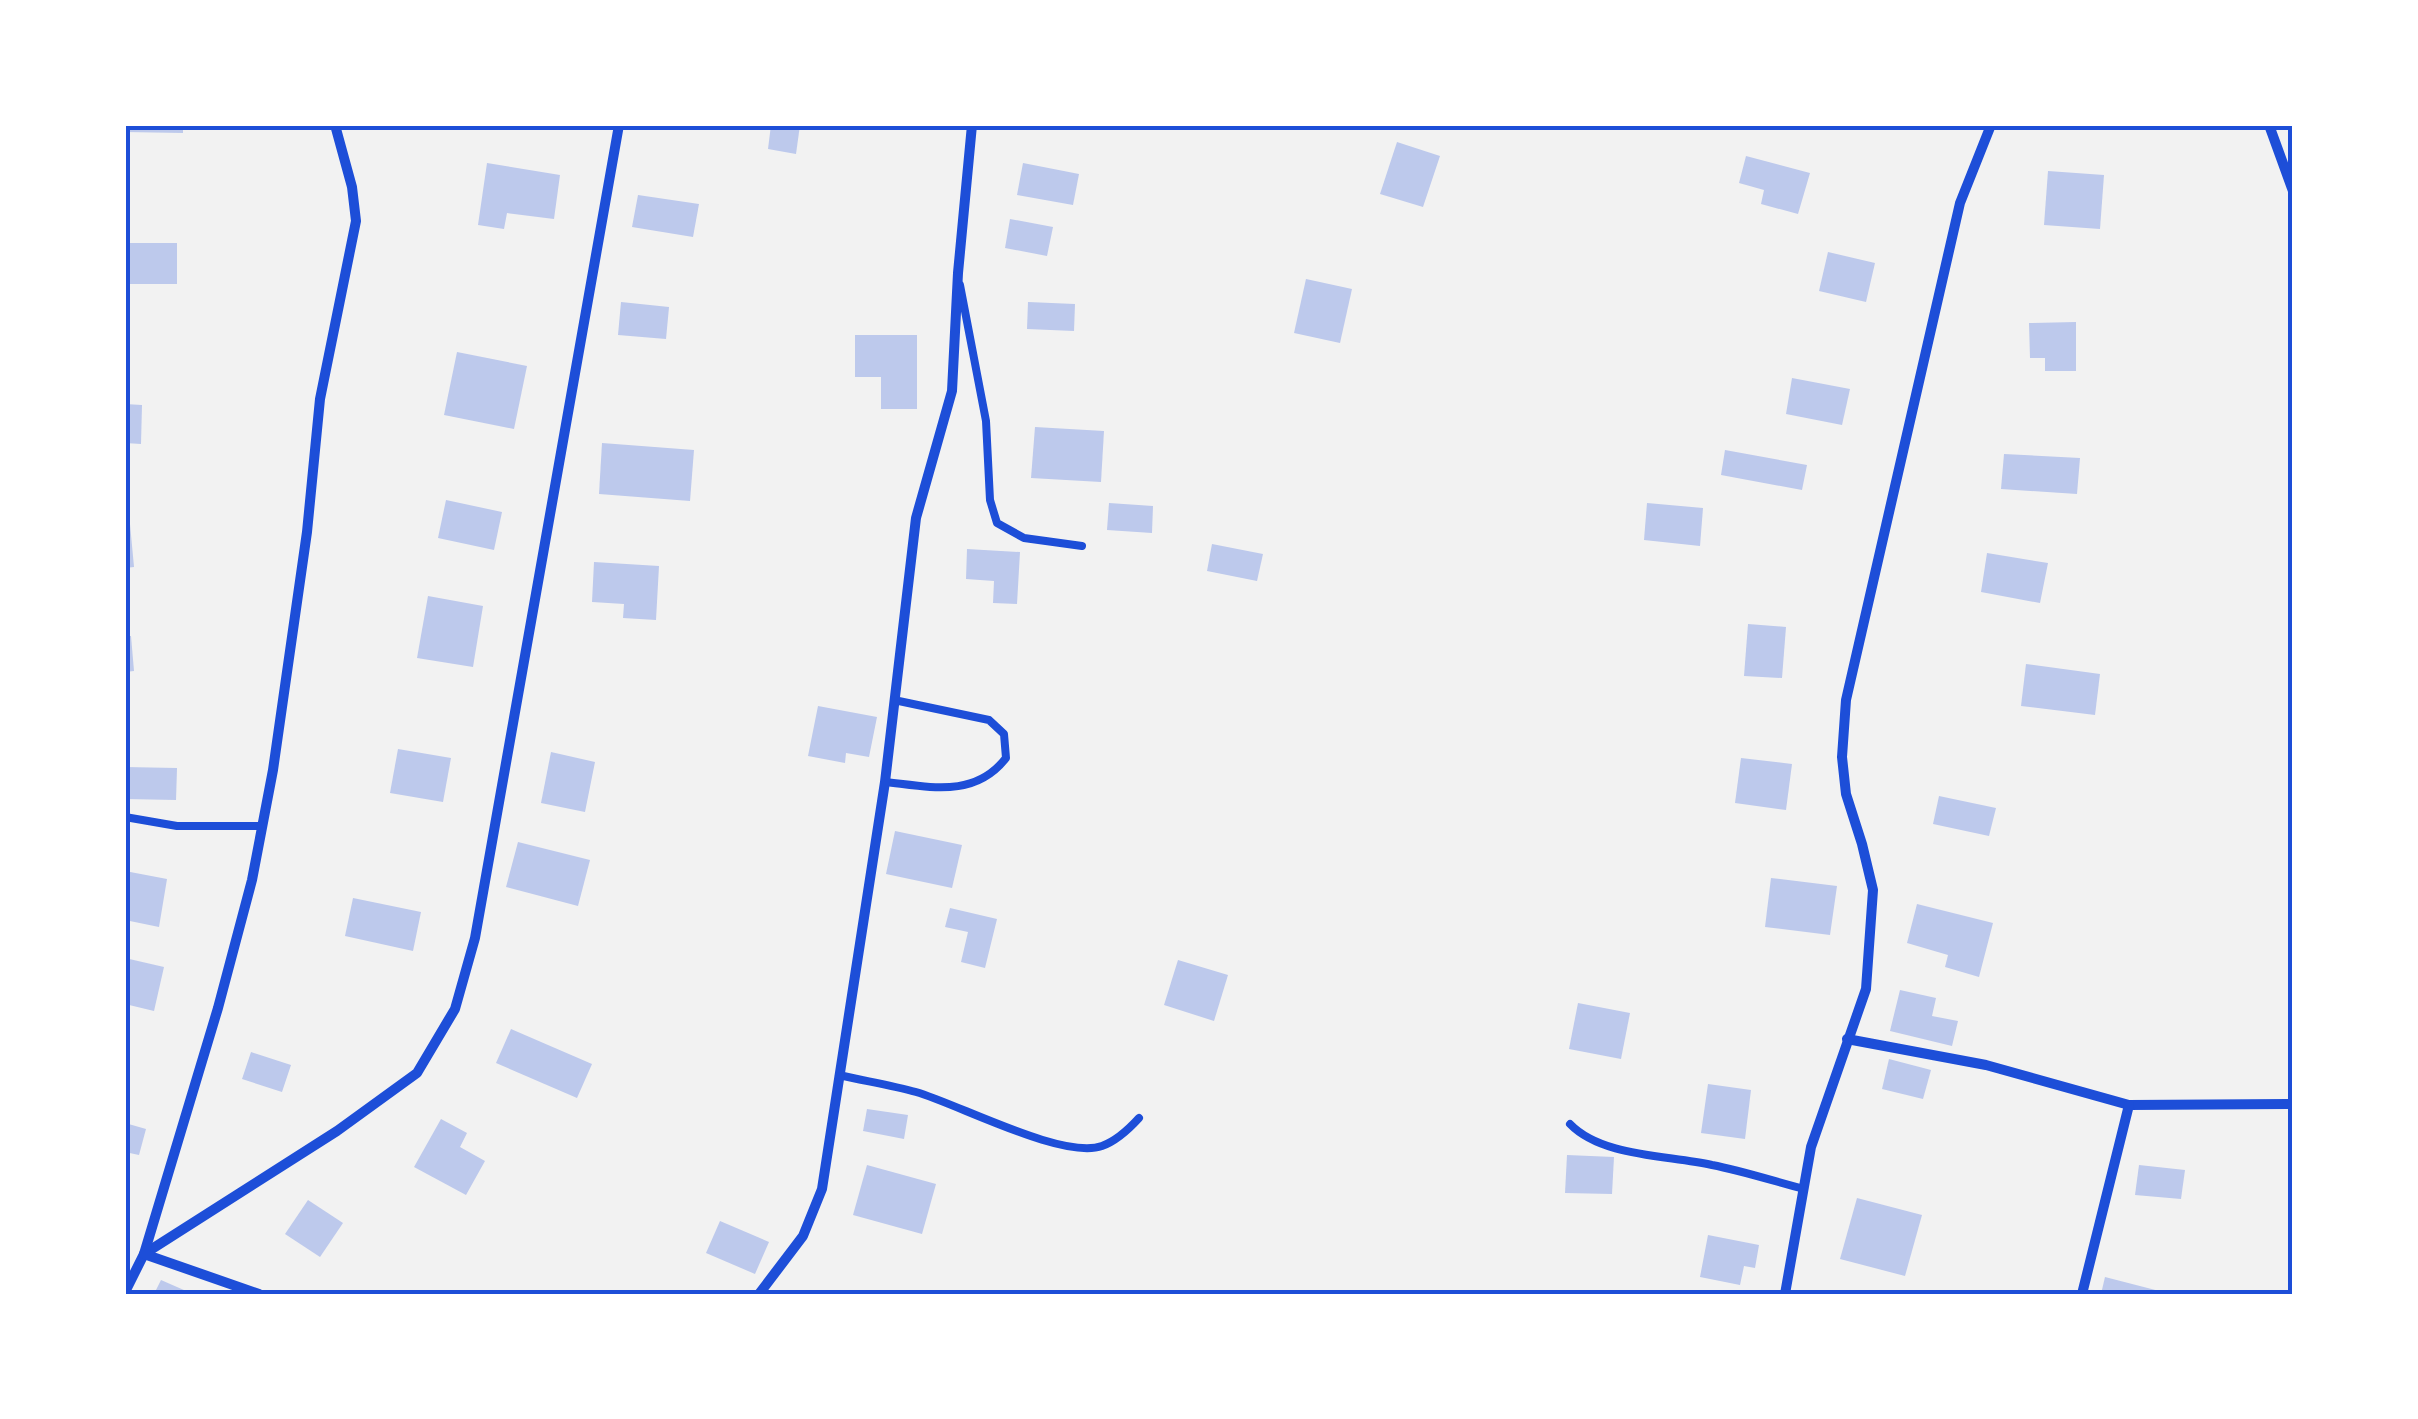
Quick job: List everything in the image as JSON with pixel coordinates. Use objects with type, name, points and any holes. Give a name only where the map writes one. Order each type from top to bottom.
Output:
[{"type":"street","points":[[125,1292],[144,1254],[213,1025],[252,880],[262,826],[307,532],[320,399],[356,221],[352,187],[336,125]]},
{"type":"street","points":[[144,1254],[337,1131],[417,1074],[455,1009],[475,938],[619,125]]},
{"type":"street","points":[[759,1294],[803,1236],[822,1189],[885,782],[916,518],[952,391],[972,125]]},
{"type":"street","points":[[1785,1294],[1811,1147],[1866,989],[1873,890],[1846,794],[1842,757],[1846,700],[1960,203],[1991,125]]},
{"type":"street","points":[[2269,125],[2293,190]]},
{"type":"street","points":[[1847,1039],[1986,1066],[2128,1105],[2293,1104]]},
{"type":"street","points":[[2082,1294],[2128,1105]]},
{"type":"street","points":[[144,1254],[258,1294]]},
{"type":"lane","points":[[958,272],[986,421],[990,500],[997,523],[1024,538],[1082,546]]},
{"type":"lane","points":[[885,782],[945,787],[973,784],[993,776],[1006,758],[1004,734],[989,720],[894,700]]},
{"type":"lane","points":[[125,817],[177,826],[262,826]]},
{"type":"lane","points":[[839,1076],[916,1092],[1043,1139],[1081,1148],[1101,1147],[1126,1132],[1139,1118]]},
{"type":"lane","points":[[1570,1124],[1583,1137],[1608,1147],[1715,1165],[1804,1189]]},
{"type":"building","points":[[125,125],[183,125],[183,133],[125,132]]},
{"type":"building","points":[[771,125],[800,125],[796,154],[768,149]]},
{"type":"building","points":[[1397,142],[1440,156],[1423,207],[1380,194]]},
{"type":"building","points":[[1746,156],[1810,173],[1798,214],[1761,204],[1764,190],[1739,183]]},
{"type":"building","points":[[487,163],[560,175],[554,219],[507,213],[504,229],[478,225]]},
{"type":"building","points":[[1023,163],[1079,174],[1073,205],[1017,195]]},
{"type":"building","points":[[2048,171],[2104,175],[2100,229],[2044,225]]},
{"type":"building","points":[[638,195],[699,204],[693,237],[632,227]]},
{"type":"building","points":[[1010,219],[1053,227],[1047,256],[1005,248]]},
{"type":"building","points":[[125,243],[177,243],[177,284],[125,284]]},
{"type":"building","points":[[1828,252],[1875,263],[1866,302],[1819,291]]},
{"type":"building","points":[[1306,279],[1352,289],[1340,343],[1294,333]]},
{"type":"building","points":[[621,302],[669,307],[666,339],[618,335]]},
{"type":"building","points":[[1028,302],[1075,304],[1074,331],[1027,329]]},
{"type":"building","points":[[2076,322],[2076,371],[2045,371],[2045,358],[2030,358],[2029,323]]},
{"type":"building","points":[[855,335],[917,335],[917,409],[881,409],[881,377],[855,377]]},
{"type":"building","points":[[457,352],[527,366],[514,429],[444,415]]},
{"type":"building","points":[[1792,378],[1850,389],[1842,425],[1786,414]]},
{"type":"building","points":[[125,404],[142,405],[141,444],[125,443]]},
{"type":"building","points":[[1035,427],[1104,431],[1101,482],[1031,478]]},
{"type":"building","points":[[602,443],[694,450],[690,501],[599,494]]},
{"type":"building","points":[[1725,450],[1807,465],[1802,490],[1721,475]]},
{"type":"building","points":[[2004,454],[2080,458],[2077,494],[2001,489]]},
{"type":"building","points":[[446,500],[502,512],[494,550],[438,538]]},
{"type":"building","points":[[128,503],[134,567],[125,568],[125,504]]},
{"type":"building","points":[[1109,503],[1153,506],[1152,533],[1107,530]]},
{"type":"building","points":[[1647,503],[1703,508],[1700,546],[1644,540]]},
{"type":"building","points":[[1212,544],[1263,554],[1257,581],[1207,571]]},
{"type":"building","points":[[967,549],[1020,552],[1017,604],[993,603],[994,581],[966,579]]},
{"type":"building","points":[[1987,553],[2048,563],[2040,603],[1981,592]]},
{"type":"building","points":[[594,562],[659,566],[656,620],[623,618],[624,604],[592,602]]},
{"type":"building","points":[[428,596],[483,606],[473,667],[417,658]]},
{"type":"building","points":[[1748,624],[1786,627],[1782,678],[1744,676]]},
{"type":"building","points":[[125,636],[131,636],[134,671],[125,672]]},
{"type":"building","points":[[2026,664],[2100,674],[2095,715],[2021,706]]},
{"type":"building","points":[[818,706],[877,717],[869,757],[846,753],[845,763],[808,756]]},
{"type":"building","points":[[398,749],[451,758],[443,802],[390,793]]},
{"type":"building","points":[[551,752],[595,762],[585,812],[541,803]]},
{"type":"building","points":[[1741,758],[1792,764],[1786,810],[1735,803]]},
{"type":"building","points":[[125,767],[177,768],[176,800],[125,799]]},
{"type":"building","points":[[1939,796],[1996,808],[1989,836],[1933,824]]},
{"type":"building","points":[[895,831],[962,845],[952,888],[886,874]]},
{"type":"building","points":[[518,842],[590,860],[578,906],[506,887]]},
{"type":"building","points":[[125,871],[167,879],[159,927],[125,920]]},
{"type":"building","points":[[1771,878],[1837,886],[1830,935],[1765,927]]},
{"type":"building","points":[[353,898],[421,912],[413,951],[345,936]]},
{"type":"building","points":[[1917,904],[1993,923],[1979,977],[1945,967],[1948,955],[1907,943]]},
{"type":"building","points":[[950,908],[997,919],[985,968],[961,962],[968,932],[945,927]]},
{"type":"building","points":[[125,958],[164,967],[154,1011],[125,1004]]},
{"type":"building","points":[[1178,960],[1228,975],[1214,1021],[1164,1005]]},
{"type":"building","points":[[1900,990],[1936,998],[1932,1016],[1958,1021],[1952,1046],[1890,1031]]},
{"type":"building","points":[[1578,1003],[1630,1013],[1621,1059],[1569,1049]]},
{"type":"building","points":[[511,1029],[592,1064],[577,1098],[496,1063]]},
{"type":"building","points":[[251,1052],[291,1065],[282,1092],[242,1079]]},
{"type":"building","points":[[1889,1059],[1931,1070],[1923,1099],[1882,1089]]},
{"type":"building","points":[[1708,1084],[1751,1090],[1745,1139],[1701,1133]]},
{"type":"building","points":[[867,1109],[908,1115],[904,1139],[863,1131]]},
{"type":"building","points":[[441,1119],[467,1133],[460,1147],[485,1161],[466,1195],[414,1167]]},
{"type":"building","points":[[125,1123],[146,1129],[139,1155],[125,1152]]},
{"type":"building","points":[[1567,1155],[1614,1157],[1612,1194],[1565,1193]]},
{"type":"building","points":[[867,1165],[936,1184],[922,1234],[853,1215]]},
{"type":"building","points":[[2139,1165],[2185,1170],[2181,1199],[2135,1195]]},
{"type":"building","points":[[1857,1198],[1922,1215],[1905,1276],[1840,1259]]},
{"type":"building","points":[[308,1200],[343,1223],[320,1257],[285,1234]]},
{"type":"building","points":[[720,1221],[769,1242],[755,1274],[706,1253]]},
{"type":"building","points":[[1708,1235],[1759,1245],[1755,1268],[1744,1266],[1740,1285],[1700,1277]]},
{"type":"building","points":[[2105,1277],[2167,1293],[2167,1294],[2101,1294]]},
{"type":"building","points":[[161,1280],[193,1294],[154,1294]]}]
